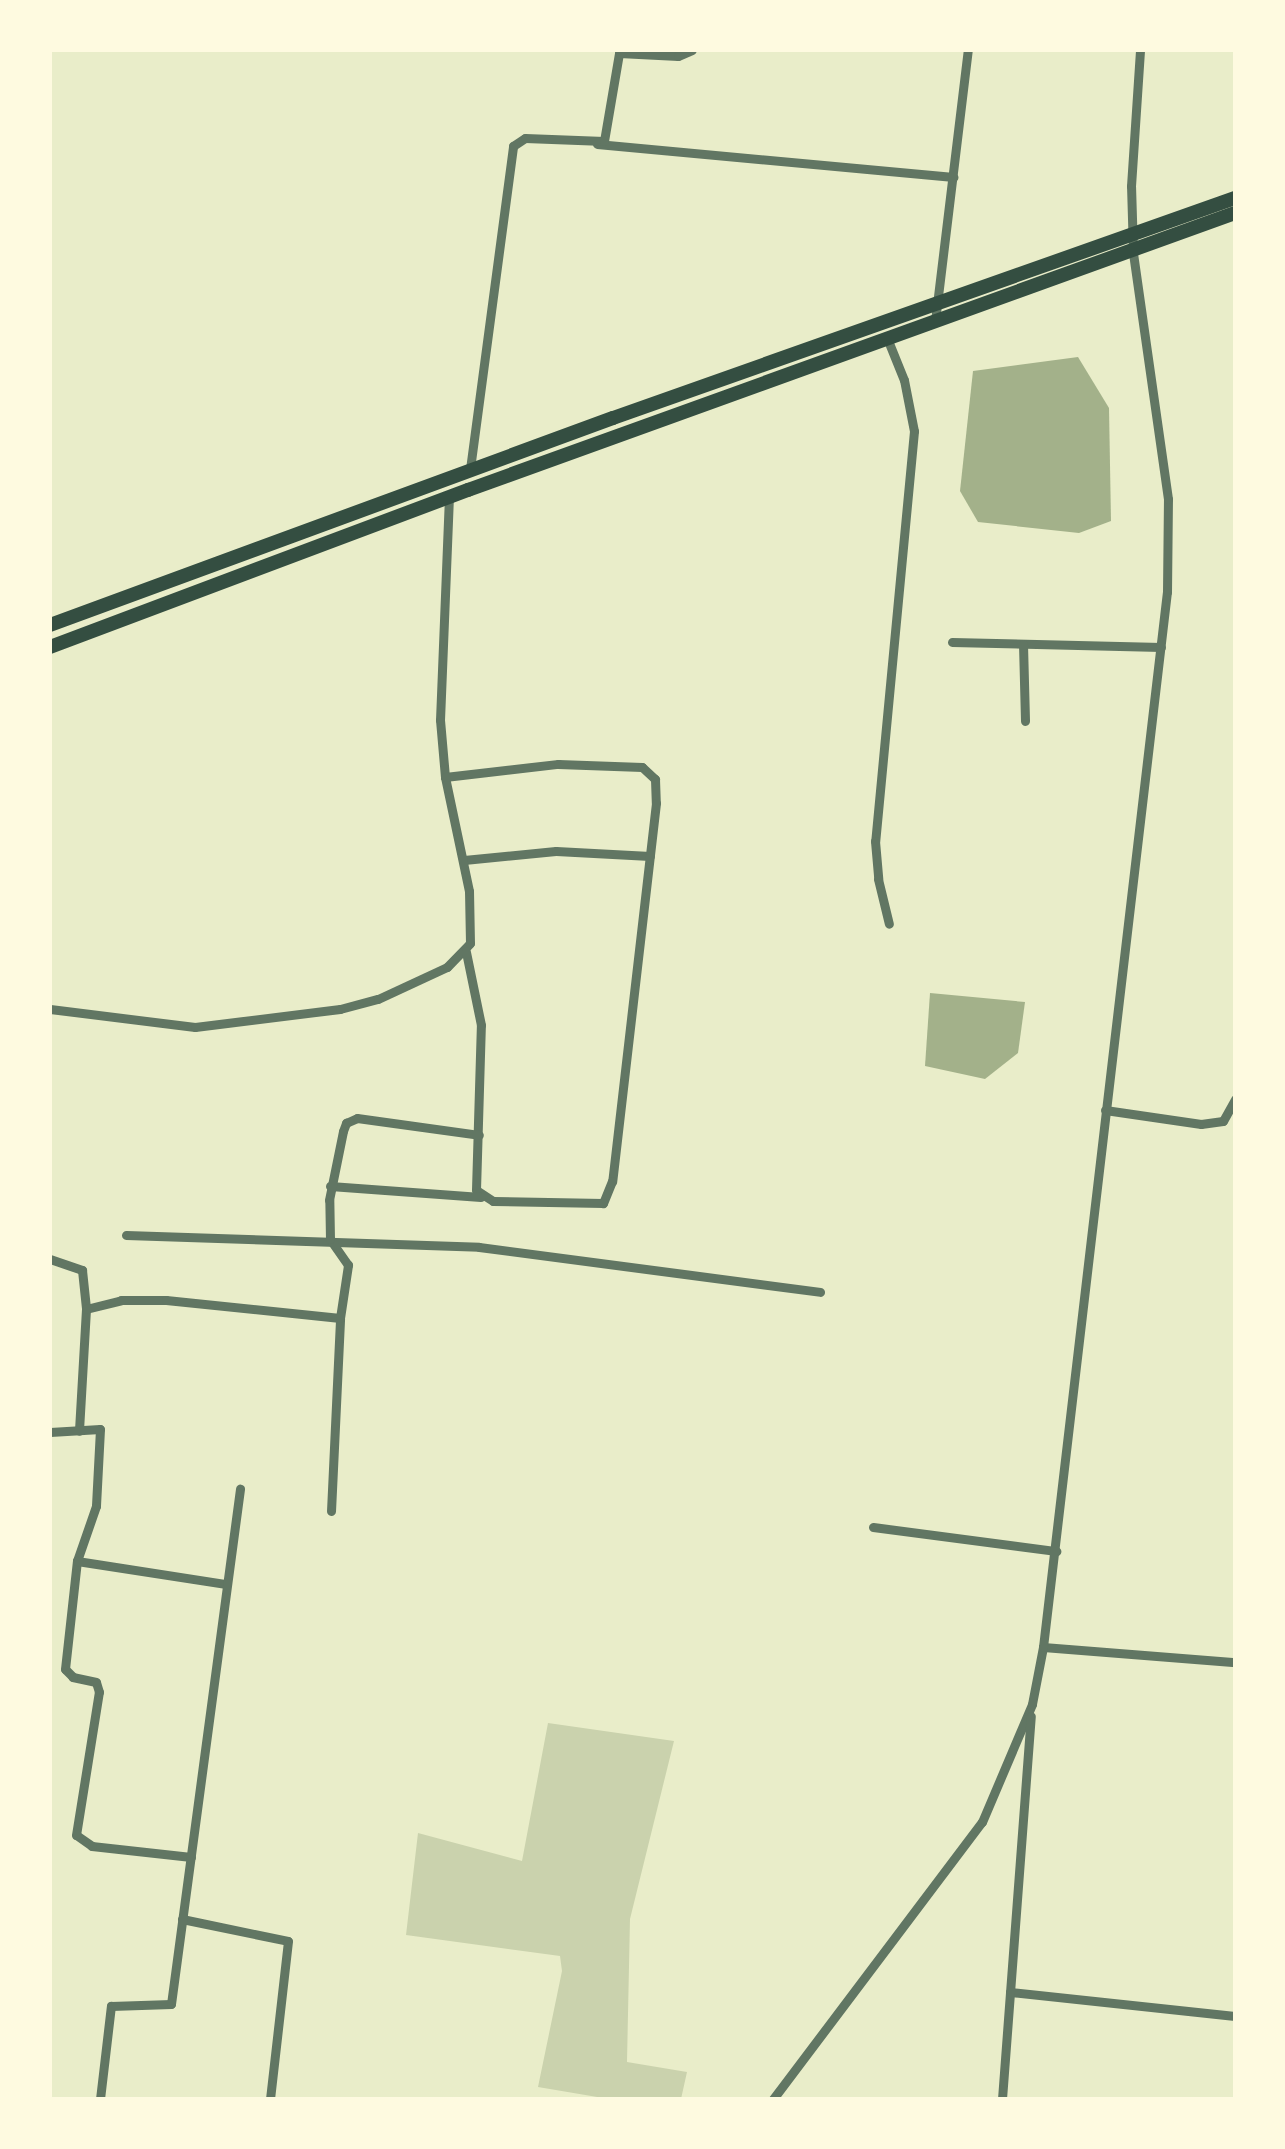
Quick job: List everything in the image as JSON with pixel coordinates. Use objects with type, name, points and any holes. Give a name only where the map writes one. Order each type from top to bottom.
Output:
[{"type":"highway","points":[[50,625],[470,470],[1235,198]]},
{"type":"highway","points":[[50,647],[1235,213]]},
{"type":"street","points":[[595,144],[608,135],[619,52],[678,56],[692,50]]},
{"type":"street","points":[[936,322],[968,50]]},
{"type":"street","points":[[1002,2099],[1032,1704],[1056,1551],[1161,646],[1168,499],[1134,252],[1131,186],[1140,50]]},
{"type":"street","points":[[470,470],[513,146],[525,138],[953,177]]},
{"type":"street","points":[[887,338],[904,380],[914,430],[875,841],[878,879],[889,924]]},
{"type":"street","points":[[449,498],[440,720],[445,777],[464,860],[472,932],[466,952],[480,1025],[476,1178],[482,1198]]},
{"type":"street","points":[[952,642],[1161,646]]},
{"type":"street","points":[[1024,644],[1024,721]]},
{"type":"street","points":[[330,1186],[592,1206],[609,1195],[657,789],[650,771],[642,767],[558,764],[445,777]]},
{"type":"street","points":[[464,860],[556,851],[650,856]]},
{"type":"street","points":[[50,1008],[168,1025],[258,1021],[378,999],[447,967],[466,952]]},
{"type":"street","points":[[1105,1110],[1201,1124],[1223,1121],[1235,1100]]},
{"type":"street","points":[[332,1512],[340,1318],[348,1265],[330,1240],[330,1186],[343,1131],[351,1119],[478,1135]]},
{"type":"street","points":[[126,1235],[480,1247],[820,1292]]},
{"type":"street","points":[[50,1259],[82,1270],[86,1310],[79,1430]]},
{"type":"street","points":[[86,1310],[120,1300],[166,1300],[340,1318]]},
{"type":"street","points":[[50,1432],[100,1429],[96,1506],[77,1561],[64,1669],[73,1677],[96,1682],[99,1692],[76,1835],[92,1846],[191,1857]]},
{"type":"street","points":[[100,2099],[111,2006],[171,2004],[240,1489]]},
{"type":"street","points":[[873,1527],[1056,1551]]},
{"type":"street","points":[[77,1561],[226,1584]]},
{"type":"street","points":[[1043,1647],[1235,1662]]},
{"type":"street","points":[[773,2099],[982,1822],[1032,1704]]},
{"type":"street","points":[[182,1919],[288,1941],[270,2099]]},
{"type":"street","points":[[1010,1992],[1235,2016]]},
{"type":"shaded area","points":[[1078,357],[1109,408],[1111,521],[1079,533],[978,522],[960,491],[973,371]]},
{"type":"shaded area","points":[[930,993],[1025,1002],[1018,1053],[985,1079],[925,1066]]},
{"type":"shaded area","points":[[548,1723],[674,1741],[630,1919],[627,2062],[687,2072],[681,2099],[609,2099],[538,2087],[562,1971],[560,1956],[406,1935],[418,1833],[522,1861]]}]
